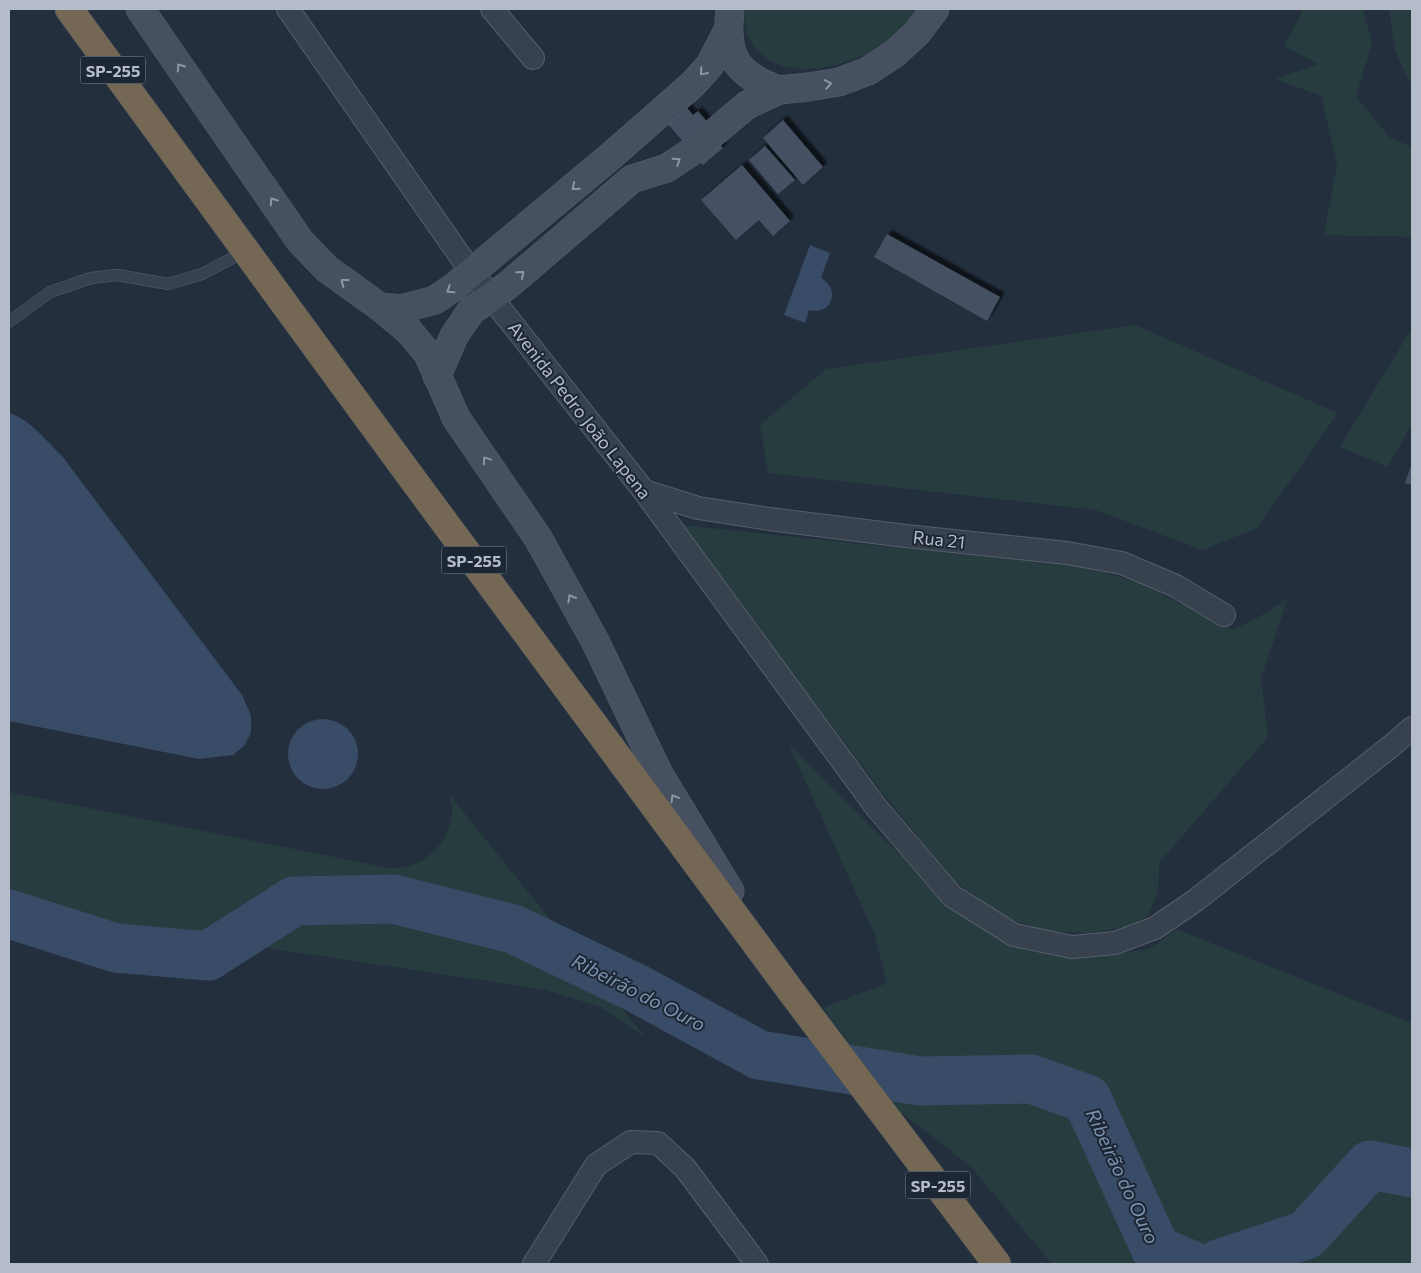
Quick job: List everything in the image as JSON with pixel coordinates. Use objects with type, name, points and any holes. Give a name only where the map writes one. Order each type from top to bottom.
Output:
[{"type":"highway","name":"SP-255","points":[[70,9],[797,1000],[997,1264]]},
{"type":"street","points":[[140,9],[300,241],[327,269],[380,307],[408,330],[428,354],[456,418],[538,538],[595,641],[659,774],[797,1000]]},
{"type":"street","name":"Avenida Pedro João Lapena","points":[[288,9],[472,273],[644,491],[876,807],[952,896],[1014,935],[1072,948],[1115,943],[1156,928],[1196,900],[1412,728]]},
{"type":"street","points":[[492,9],[533,58]]},
{"type":"street","points":[[437,376],[454,336],[471,311],[507,286],[632,179],[667,168],[691,152],[747,105],[779,90],[839,82],[868,71],[900,49],[917,33],[935,9]]},
{"type":"street","points":[[380,307],[402,309],[435,300],[472,273],[693,84],[710,65],[729,20]]},
{"type":"street","points":[[729,20],[733,59],[742,71],[760,83],[779,90]]},
{"type":"street","points":[[612,155],[632,179]]},
{"type":"street","name":"Rua 21","points":[[644,491],[698,508],[769,519],[1067,553],[1122,563],[1176,586],[1224,615]]},
{"type":"street","points":[[534,1264],[596,1165],[631,1142],[658,1143],[685,1168],[757,1264]]},
{"type":"lane","points":[[9,322],[50,292],[91,278],[117,275],[168,284],[202,274],[246,251]]},
{"type":"green space","points":[[745,9],[919,9],[893,36],[869,52],[837,65],[803,69],[787,67],[771,61],[758,51],[751,42],[747,31],[744,20]]},
{"type":"green space","points":[[1302,9],[1363,9],[1372,43],[1356,96],[1389,137],[1412,147],[1412,237],[1324,235],[1337,164],[1321,96],[1275,79],[1318,64],[1284,46]]},
{"type":"green space","points":[[1389,9],[1412,9],[1412,87],[1395,51]]},
{"type":"green space","points":[[1135,325],[1338,413],[1257,528],[1202,550],[1096,510],[768,473],[760,425],[826,369]]},
{"type":"green space","points":[[1412,328],[1412,423],[1388,467],[1340,447]]},
{"type":"green space","points":[[681,525],[1086,567],[1138,582],[1233,630],[1262,615],[1288,598],[1261,678],[1268,737],[1159,863],[1158,893],[1148,915],[1131,926],[1092,933],[1043,931],[1003,916],[953,880],[881,791]]},
{"type":"green space","points":[[788,743],[951,906],[1037,950],[1086,957],[1150,949],[1176,929],[1412,1023],[1412,1264],[1052,1264],[970,1166],[899,1111],[823,1008],[887,983],[875,935]]},
{"type":"green space","points":[[9,792],[389,868],[404,867],[418,863],[438,846],[447,831],[452,814],[449,794],[646,1038],[600,1007],[546,990],[9,909]]},
{"type":"water","points":[[810,245],[830,253],[821,278],[831,288],[832,294],[828,305],[823,309],[817,311],[809,310],[805,323],[784,315]]},
{"type":"water","points":[[9,413],[31,425],[62,456],[242,695],[251,715],[251,733],[244,746],[233,755],[199,759],[9,721]]},
{"type":"water","points":[[323,719],[342,725],[352,735],[358,754],[352,773],[342,783],[323,789],[304,783],[294,773],[288,754],[294,735],[304,725]]},
{"type":"building","points":[[681,101],[693,115],[698,111],[709,124],[705,128],[723,148],[703,165],[662,117]]},
{"type":"building","points":[[783,120],[823,167],[803,185],[763,138]]},
{"type":"building","points":[[765,146],[795,180],[778,194],[749,160]]},
{"type":"building","points":[[742,165],[790,221],[773,236],[759,220],[736,240],[701,200]]},
{"type":"building","points":[[887,234],[1000,297],[987,321],[874,257]]},
{"type":"building","points":[[1412,463],[1412,485],[1405,483]]},
{"type":"waterway","name":"Ribeirão do Ouro","points":[[9,914],[116,948],[208,956],[294,901],[393,899],[513,929],[636,988],[759,1055],[920,1081],[1031,1079],[1087,1099],[1156,1250],[1189,1264]]},
{"type":"waterway","name":"Ribeirão do Ouro","points":[[1218,1264],[1306,1235],[1370,1165],[1412,1173]]}]
